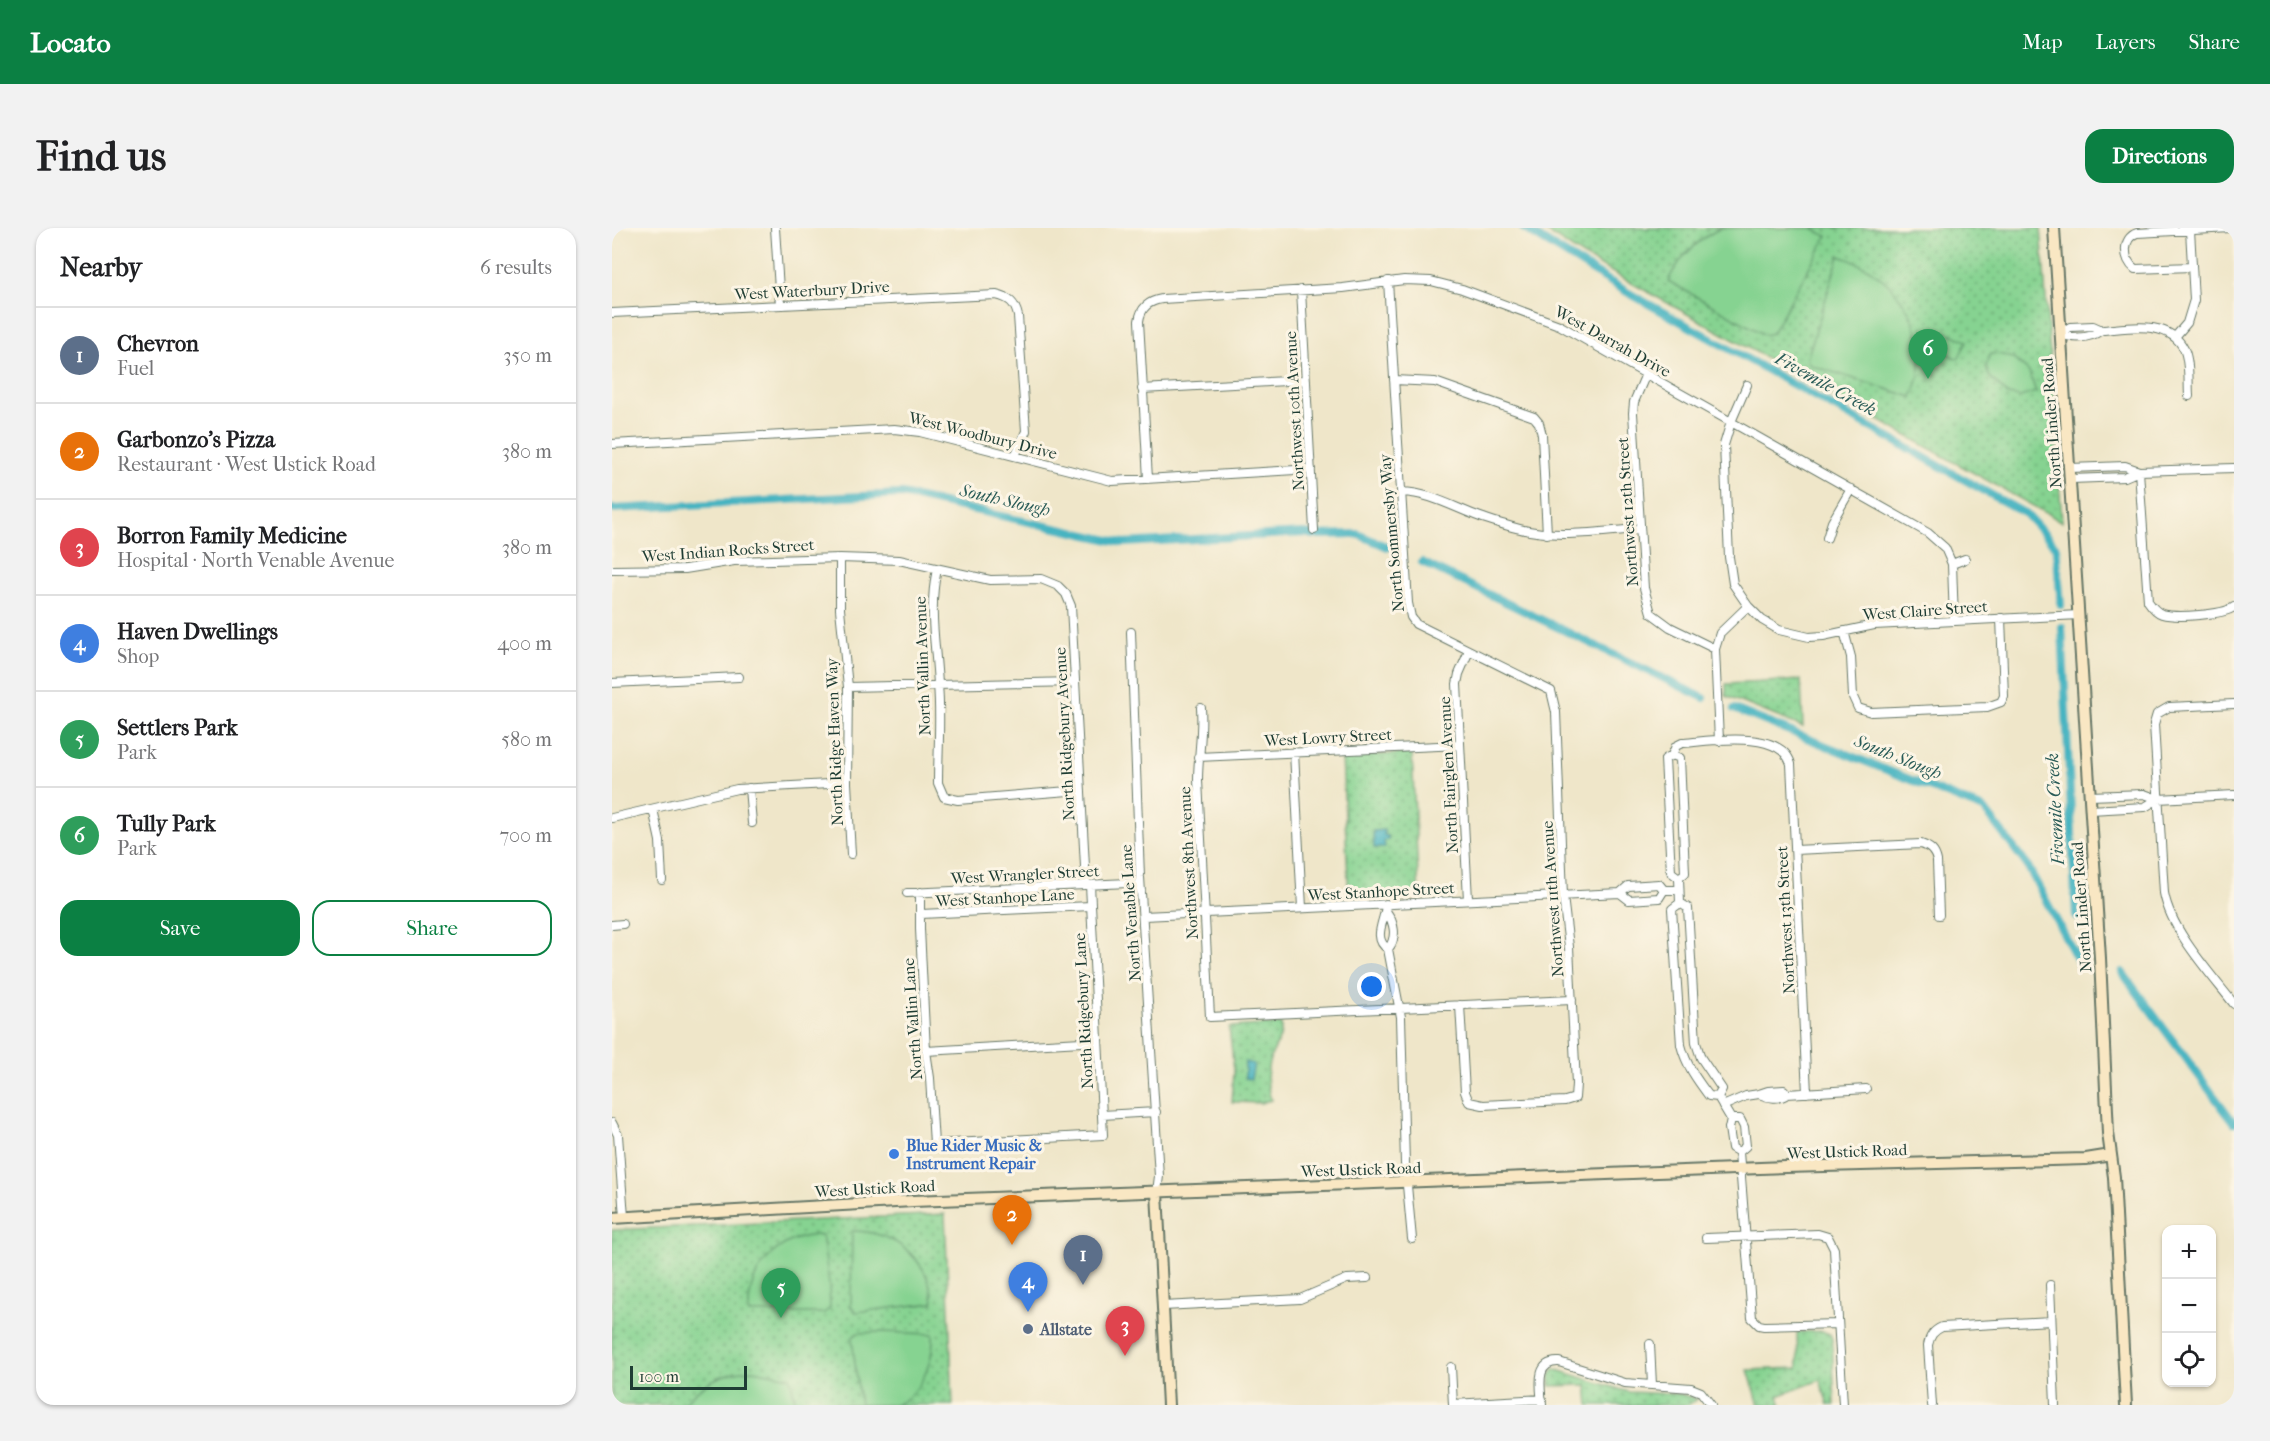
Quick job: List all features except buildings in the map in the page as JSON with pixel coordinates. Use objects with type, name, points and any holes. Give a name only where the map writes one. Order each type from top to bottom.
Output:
[{"type":"main road","name":"North Linder Road","points":[[2054,228],[2104,1025],[2108,1133],[2114,1178],[2126,1405]]},
{"type":"main road","name":"West Ustick Road","points":[[612,1218],[913,1201],[1741,1169],[2015,1162],[2086,1159],[2111,1155]]},
{"type":"main road","points":[[1157,1192],[1168,1405]]},
{"type":"street","points":[[775,228],[780,305]]},
{"type":"street","points":[[2192,267],[2141,270],[2132,266],[2127,259],[2126,244],[2129,238],[2137,233],[2231,228]]},
{"type":"street","points":[[2175,337],[2187,323],[2192,313],[2194,300],[2190,230]]},
{"type":"street","name":"West Darrah Drive","points":[[1301,290],[1343,288],[1388,281],[1431,281],[1509,305],[1560,325],[1928,533],[1945,548],[1952,564]]},
{"type":"street","name":"North Sommersby Way","points":[[1388,281],[1408,603],[1411,617],[1416,624],[1551,691],[1554,698]]},
{"type":"street","points":[[1148,478],[1139,321],[1142,310],[1153,301],[1162,299],[1301,290]]},
{"type":"street","name":"Northwest 10th Avenue","points":[[1301,290],[1314,530]]},
{"type":"street","name":"West Waterbury Drive","points":[[612,313],[996,295],[1012,301],[1018,316],[1026,430],[1015,456]]},
{"type":"street","points":[[2060,334],[2070,338],[2093,336],[2102,330],[2161,329],[2175,337],[2184,349],[2189,396]]},
{"type":"street","name":"Northwest 12th Street","points":[[1646,374],[1634,402],[1633,413],[1644,588],[1652,613],[1670,627],[1715,650]]},
{"type":"street","points":[[1142,389],[1306,380]]},
{"type":"street","points":[[1394,380],[1435,382],[1534,417],[1539,423],[1542,435],[1547,534]]},
{"type":"street","points":[[1679,878],[1671,872],[1665,759],[1672,755],[1676,746],[1682,743],[1719,741],[1715,650],[1720,633],[1748,606],[1733,584],[1729,557],[1724,445],[1747,385]]},
{"type":"street","name":"West Woodbury Drive","points":[[612,444],[894,429],[921,432],[1112,481],[1311,469]]},
{"type":"street","points":[[2070,474],[2125,477],[2139,471],[2234,468]]},
{"type":"street","points":[[2139,471],[2148,601],[2154,609],[2162,614],[2170,615],[2222,613],[2234,606]]},
{"type":"street","points":[[1827,538],[1832,522],[1851,489]]},
{"type":"street","points":[[1401,492],[1421,493],[1522,530],[1547,534],[1640,529]]},
{"type":"street","name":"West Indian Rocks Street","points":[[612,570],[685,569],[734,561],[840,558],[899,560],[999,582],[1041,579],[1058,586]]},
{"type":"street","name":"North Ridge Haven Way","points":[[840,558],[840,609],[848,687],[847,783],[851,854]]},
{"type":"street","points":[[1954,621],[1952,564],[1965,559]]},
{"type":"street","name":"North Vallin Avenue","points":[[937,569],[931,613],[939,686],[938,783],[944,797],[958,800],[1080,790]]},
{"type":"street","name":"North Ridgebury Avenue","points":[[1058,586],[1066,594],[1071,606],[1080,790],[1088,885]]},
{"type":"street","name":"West Claire Street","points":[[1748,606],[1762,620],[1779,630],[1795,634],[1823,636],[1874,624],[2079,615]]},
{"type":"street","points":[[1844,631],[1851,657],[1854,697],[1858,708],[1871,712],[1987,707],[2001,702],[2005,690],[2001,618]]},
{"type":"street","name":"North Venable Lane","points":[[1131,632],[1141,891],[1159,1176],[1157,1192]]},
{"type":"street","name":"North Fairglen Avenue","points":[[1468,900],[1457,684],[1469,651]]},
{"type":"street","points":[[612,683],[739,677]]},
{"type":"street","points":[[848,687],[1075,682]]},
{"type":"street","name":"Northwest 11th Avenue","points":[[1460,1005],[1465,1092],[1469,1102],[1483,1105],[1565,1101],[1575,1098],[1572,1000],[1563,896],[1554,698]]},
{"type":"street","points":[[2234,704],[2169,707],[2157,714],[2154,724],[2164,893],[2168,912],[2176,927],[2234,1004]]},
{"type":"street","name":"Northwest 8th Avenue","points":[[1202,708],[1203,731],[1198,757],[1210,1017],[1400,1008]]},
{"type":"street","name":"Northwest 13th Street","points":[[1719,741],[1747,739],[1765,742],[1783,750],[1789,756],[1807,1092]]},
{"type":"street","name":"West Lowry Street","points":[[1198,757],[1460,745]]},
{"type":"street","points":[[1294,752],[1302,908]]},
{"type":"street","points":[[1672,755],[1680,758],[1685,873],[1679,878]]},
{"type":"street","points":[[612,818],[728,790],[847,783]]},
{"type":"street","points":[[749,788],[752,823]]},
{"type":"street","points":[[2090,796],[2144,794],[2158,799],[2234,795]]},
{"type":"street","points":[[2090,810],[2145,807],[2158,799]]},
{"type":"street","points":[[653,809],[660,840],[662,880]]},
{"type":"street","points":[[1795,850],[1921,844],[1932,849],[1937,861],[1939,915]]},
{"type":"street","points":[[1679,878],[1680,903]]},
{"type":"street","name":"West Wrangler Street","points":[[908,893],[1128,883],[1135,885],[1141,891]]},
{"type":"street","name":"West Stanhope Street","points":[[1620,893],[1628,885],[1659,884],[1664,890]]},
{"type":"street","name":"North Ridgebury Lane","points":[[1088,885],[1103,1135]]},
{"type":"street","name":"West Stanhope Street","points":[[1144,916],[1302,908],[1386,907],[1468,900],[1620,893],[1629,900],[1659,898],[1664,890]]},
{"type":"street","name":"West Stanhope Street","points":[[1664,890],[1679,890]]},
{"type":"street","name":"North Vallin Lane","points":[[920,892],[926,1051],[934,1144],[1103,1135]]},
{"type":"street","points":[[1680,903],[1688,908],[1696,1043],[1701,1058],[1722,1089],[1718,1097]]},
{"type":"street","points":[[1680,903],[1672,909],[1681,1046],[1685,1060],[1695,1077],[1709,1096],[1718,1097],[1724,1106],[1731,1119],[1729,1128],[1732,1148],[1740,1152]]},
{"type":"street","name":"West Stanhope Lane","points":[[921,914],[1091,906]]},
{"type":"street","points":[[1386,907],[1379,933],[1383,945],[1388,949],[1400,1008],[1405,1164],[1412,1239]]},
{"type":"street","points":[[1386,907],[1394,932],[1392,945],[1388,949]]},
{"type":"street","points":[[612,925],[623,924]]},
{"type":"street","points":[[1400,1008],[1572,1000]]},
{"type":"street","points":[[926,1051],[1098,1041]]},
{"type":"street","points":[[1724,1106],[1746,1096],[1768,1091],[1784,1090],[1787,1094],[1866,1089]]},
{"type":"street","points":[[1102,1115],[1156,1112]]},
{"type":"street","points":[[1731,1119],[1740,1119],[1744,1127],[1746,1146],[1740,1152],[1750,1313],[1754,1321],[1764,1326],[1838,1324]]},
{"type":"street","points":[[612,1122],[618,1135],[624,1217]]},
{"type":"street","points":[[1706,1238],[1818,1234],[1828,1237],[1834,1250],[1843,1405]]},
{"type":"street","points":[[1163,1306],[1300,1299],[1347,1279],[1367,1278]]},
{"type":"street","points":[[2050,1285],[2055,1405]]},
{"type":"street","points":[[1932,1405],[1928,1345],[1931,1335],[1942,1327],[2051,1321]]},
{"type":"street","points":[[1650,1344],[1652,1385]]},
{"type":"street","points":[[1451,1367],[1453,1404],[1542,1402],[1540,1376],[1545,1366],[1558,1362],[1625,1383],[1681,1385],[1701,1392],[1711,1405]]},
{"type":"green space","points":[[1541,228],[2041,228],[2062,522],[1583,256]]},
{"type":"green space","points":[[1721,228],[1811,228],[1827,236],[1772,333],[1765,335],[1668,281],[1690,250]]},
{"type":"green space","points":[[1839,256],[1860,264],[1880,277],[1896,292],[1908,310],[1917,331],[1920,352],[1919,374],[1912,397],[1810,365],[1807,359]]},
{"type":"green space","points":[[1937,328],[1967,341],[1958,359],[1929,345]]},
{"type":"green space","points":[[1991,354],[2008,356],[2021,364],[2029,372],[2036,392],[2020,397],[2008,395],[1989,376],[1986,366]]},
{"type":"green space","points":[[1801,680],[1803,727],[1726,696],[1726,684]]},
{"type":"green space","points":[[1412,753],[1419,896],[1349,900],[1342,757]]},
{"type":"green space","points":[[1281,1024],[1280,1036],[1270,1058],[1268,1070],[1267,1082],[1271,1100],[1261,1103],[1232,1102],[1234,1070],[1229,1027]]},
{"type":"green space","points":[[945,1214],[953,1405],[612,1405],[612,1230]]},
{"type":"green space","points":[[852,1231],[882,1236],[908,1251],[925,1274],[933,1303],[856,1312],[851,1307]]},
{"type":"green space","points":[[822,1235],[830,1308],[824,1313],[749,1313],[753,1282],[768,1258],[779,1248],[792,1241]]},
{"type":"green space","points":[[1822,1331],[1830,1334],[1835,1405],[1828,1405],[1820,1380],[1778,1396],[1781,1405],[1759,1405],[1748,1370],[1798,1368],[1797,1332]]},
{"type":"green space","points":[[858,1333],[933,1334],[928,1365],[919,1385],[904,1400],[894,1405],[860,1405],[852,1338]]},
{"type":"green space","points":[[1554,1369],[1629,1392],[1680,1394],[1697,1399],[1688,1405],[1589,1405],[1587,1385],[1550,1386],[1550,1375]]},
{"type":"green space","points":[[753,1370],[790,1377],[796,1405],[683,1405],[697,1390],[714,1380],[732,1373]]},
{"type":"water","points":[[1384,830],[1384,835],[1388,836],[1388,840],[1384,840],[1385,848],[1374,848],[1373,831]]},
{"type":"water","points":[[1245,1062],[1254,1064],[1251,1079],[1245,1078]]},
{"type":"waterway","name":"Fivemile Creek","points":[[1523,228],[1627,292],[2026,514],[2056,547],[2061,605]]},
{"type":"waterway","name":"South Slough","points":[[612,509],[902,494],[1123,543],[1305,533],[1312,535],[1357,534],[1388,547]]},
{"type":"waterway","name":"South Slough","points":[[1422,562],[1704,698]]},
{"type":"waterway","name":"Fivemile Creek","points":[[2062,627],[2076,917]]},
{"type":"waterway","name":"South Slough","points":[[1734,709],[1984,809],[2027,865],[2081,966]]},
{"type":"waterway","name":"Fivemile Creek","points":[[2122,972],[2234,1123]]},
{"type":"place","name":"Tully Park","points":[[1928,379]]},
{"type":"place","name":"Blue Rider Music & Instrument Repair","points":[[894,1154]]},
{"type":"place","name":"Garbonzo's Pizza","points":[[1012,1245]]},
{"type":"place","name":"Chevron","points":[[1083,1285]]},
{"type":"place","name":"Haven Dwellings","points":[[1028,1312]]},
{"type":"place","name":"Settlers Park","points":[[781,1318]]},
{"type":"place","name":"Allstate","points":[[1028,1329]]},
{"type":"place","name":"Borron Family Medicine","points":[[1125,1356]]}]
